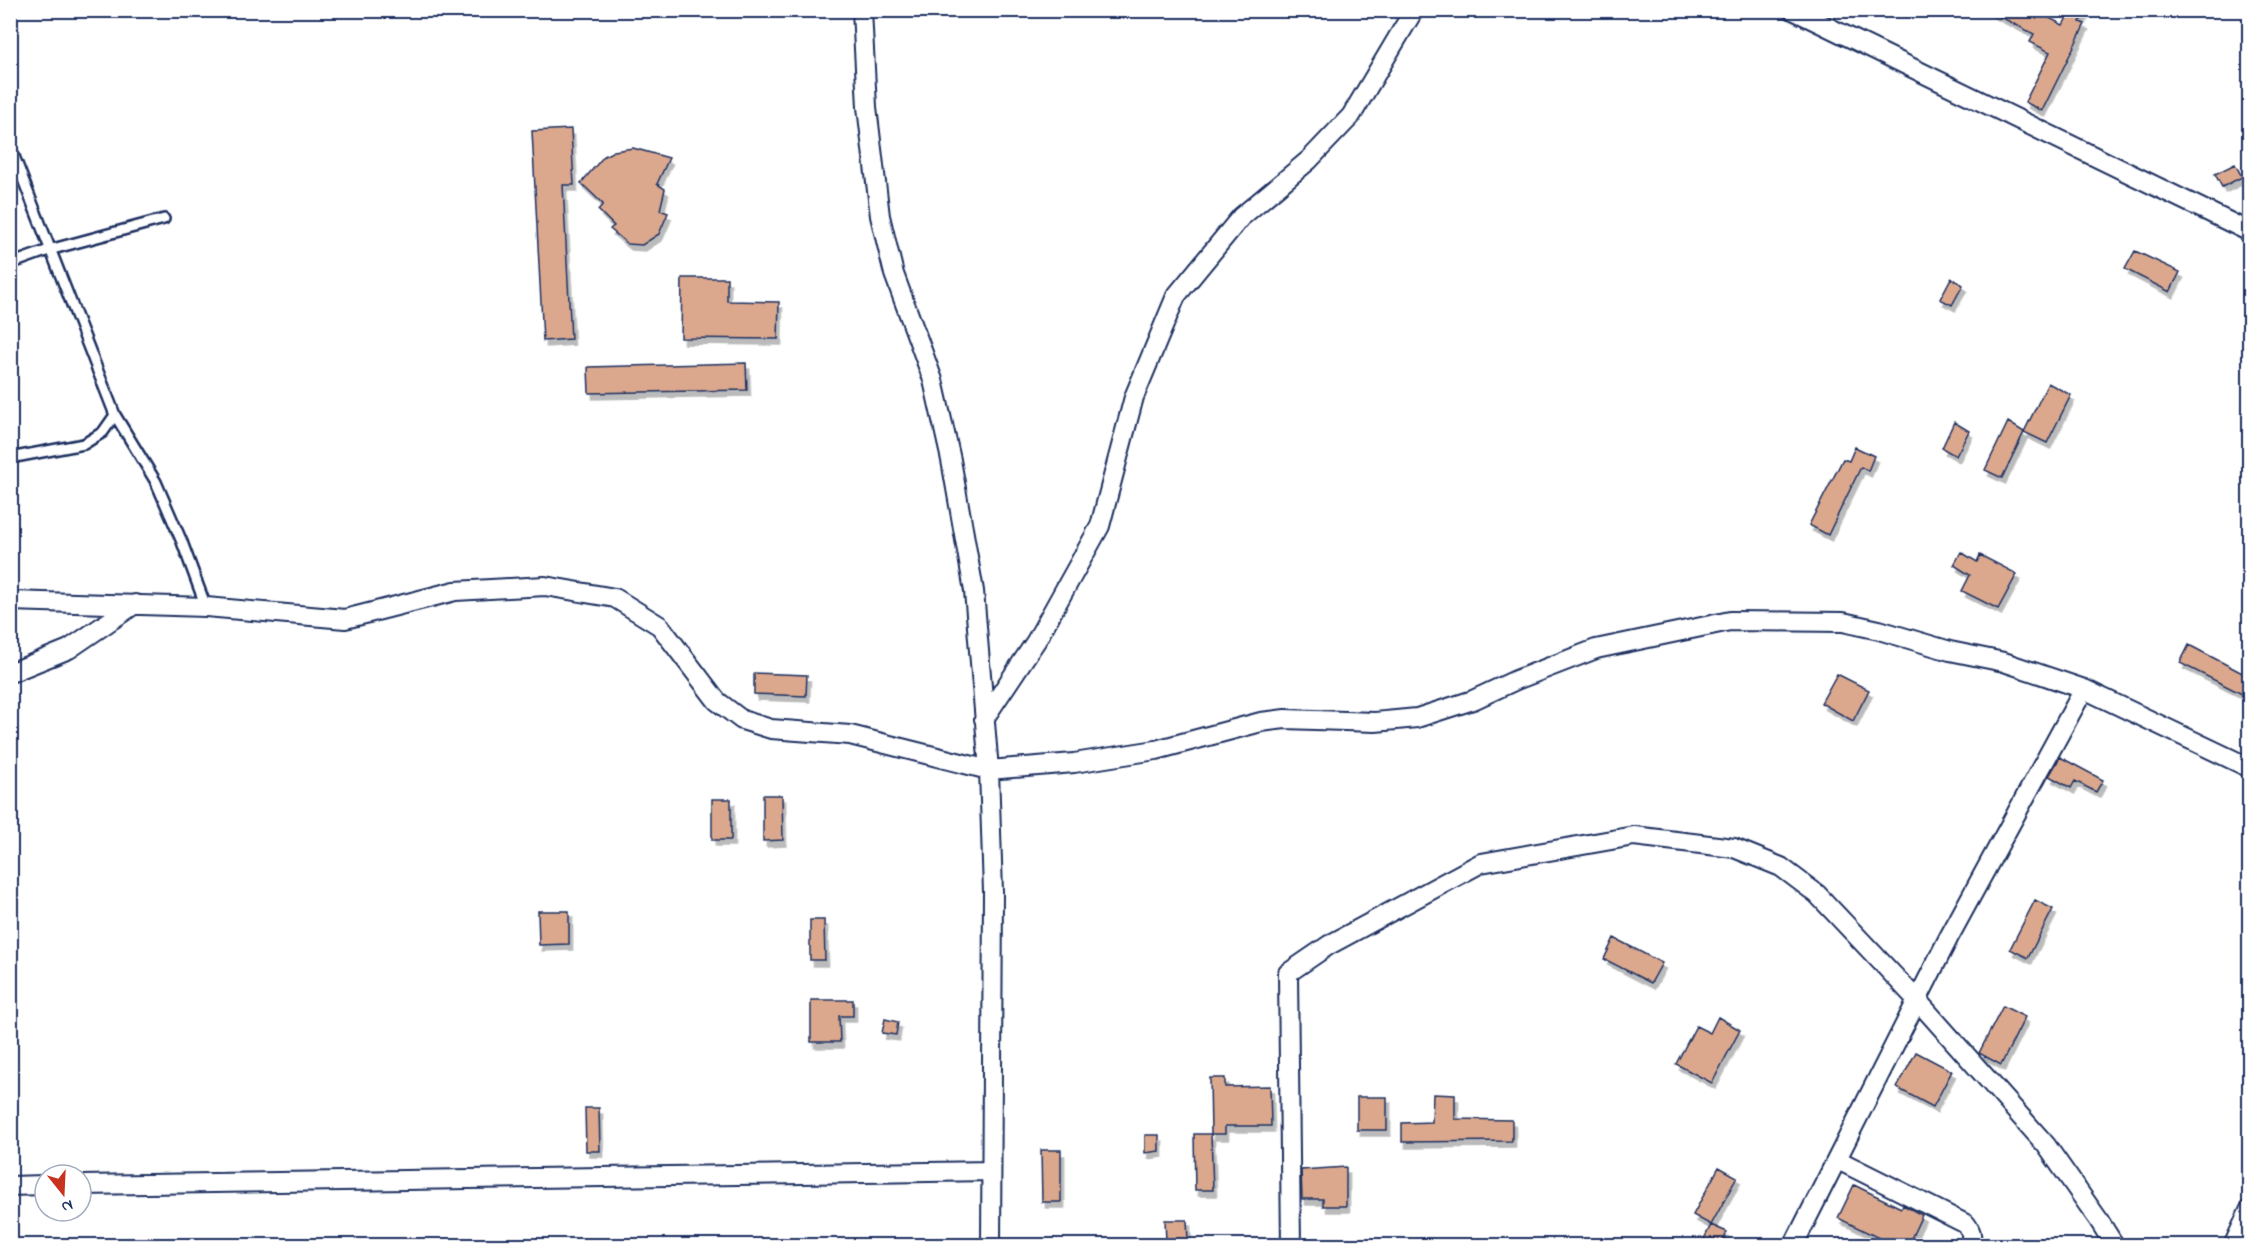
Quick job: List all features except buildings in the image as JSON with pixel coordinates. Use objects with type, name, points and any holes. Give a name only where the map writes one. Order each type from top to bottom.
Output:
[{"type":"street","points":[[862,10],[867,107],[880,216],[894,274],[933,381],[951,460],[974,591],[989,770],[993,892],[991,1245]]},
{"type":"street","points":[[984,719],[1036,641],[1100,526],[1134,397],[1176,296],[1241,217],[1309,160],[1351,116],[1414,10]]},
{"type":"street","points":[[1793,10],[2250,232]]},
{"type":"street","points":[[10,601],[206,607],[345,619],[455,591],[545,586],[615,598],[660,626],[717,701],[742,720],[771,729],[850,735],[989,770],[1074,763],[1156,750],[1261,722],[1285,719],[1375,722],[1417,718],[1473,700],[1516,680],[1596,649],[1730,621],[1843,622],[1950,651],[2004,662],[2084,689],[2250,768]]},
{"type":"street","points":[[10,673],[69,649],[135,604]]},
{"type":"street","points":[[1793,1245],[2023,797],[2084,689]]},
{"type":"street","points":[[1291,1245],[1288,973],[1329,945],[1481,863],[1634,836],[1734,848],[1781,867],[1817,894],[1917,1000],[2046,1145],[2115,1245]]},
{"type":"street","points":[[1838,1160],[1966,1224],[1971,1231],[1972,1238],[1968,1245]]},
{"type":"street","points":[[93,1185],[992,1172]]},
{"type":"street","points":[[10,1186],[33,1185]]},
{"type":"street","points":[[2233,1245],[2250,1209]]},
{"type":"lane","points":[[10,146],[115,415],[156,482],[182,542],[206,607]]},
{"type":"lane","points":[[10,264],[49,250],[164,219]]},
{"type":"lane","points":[[10,458],[84,444],[103,432],[115,415]]}]
